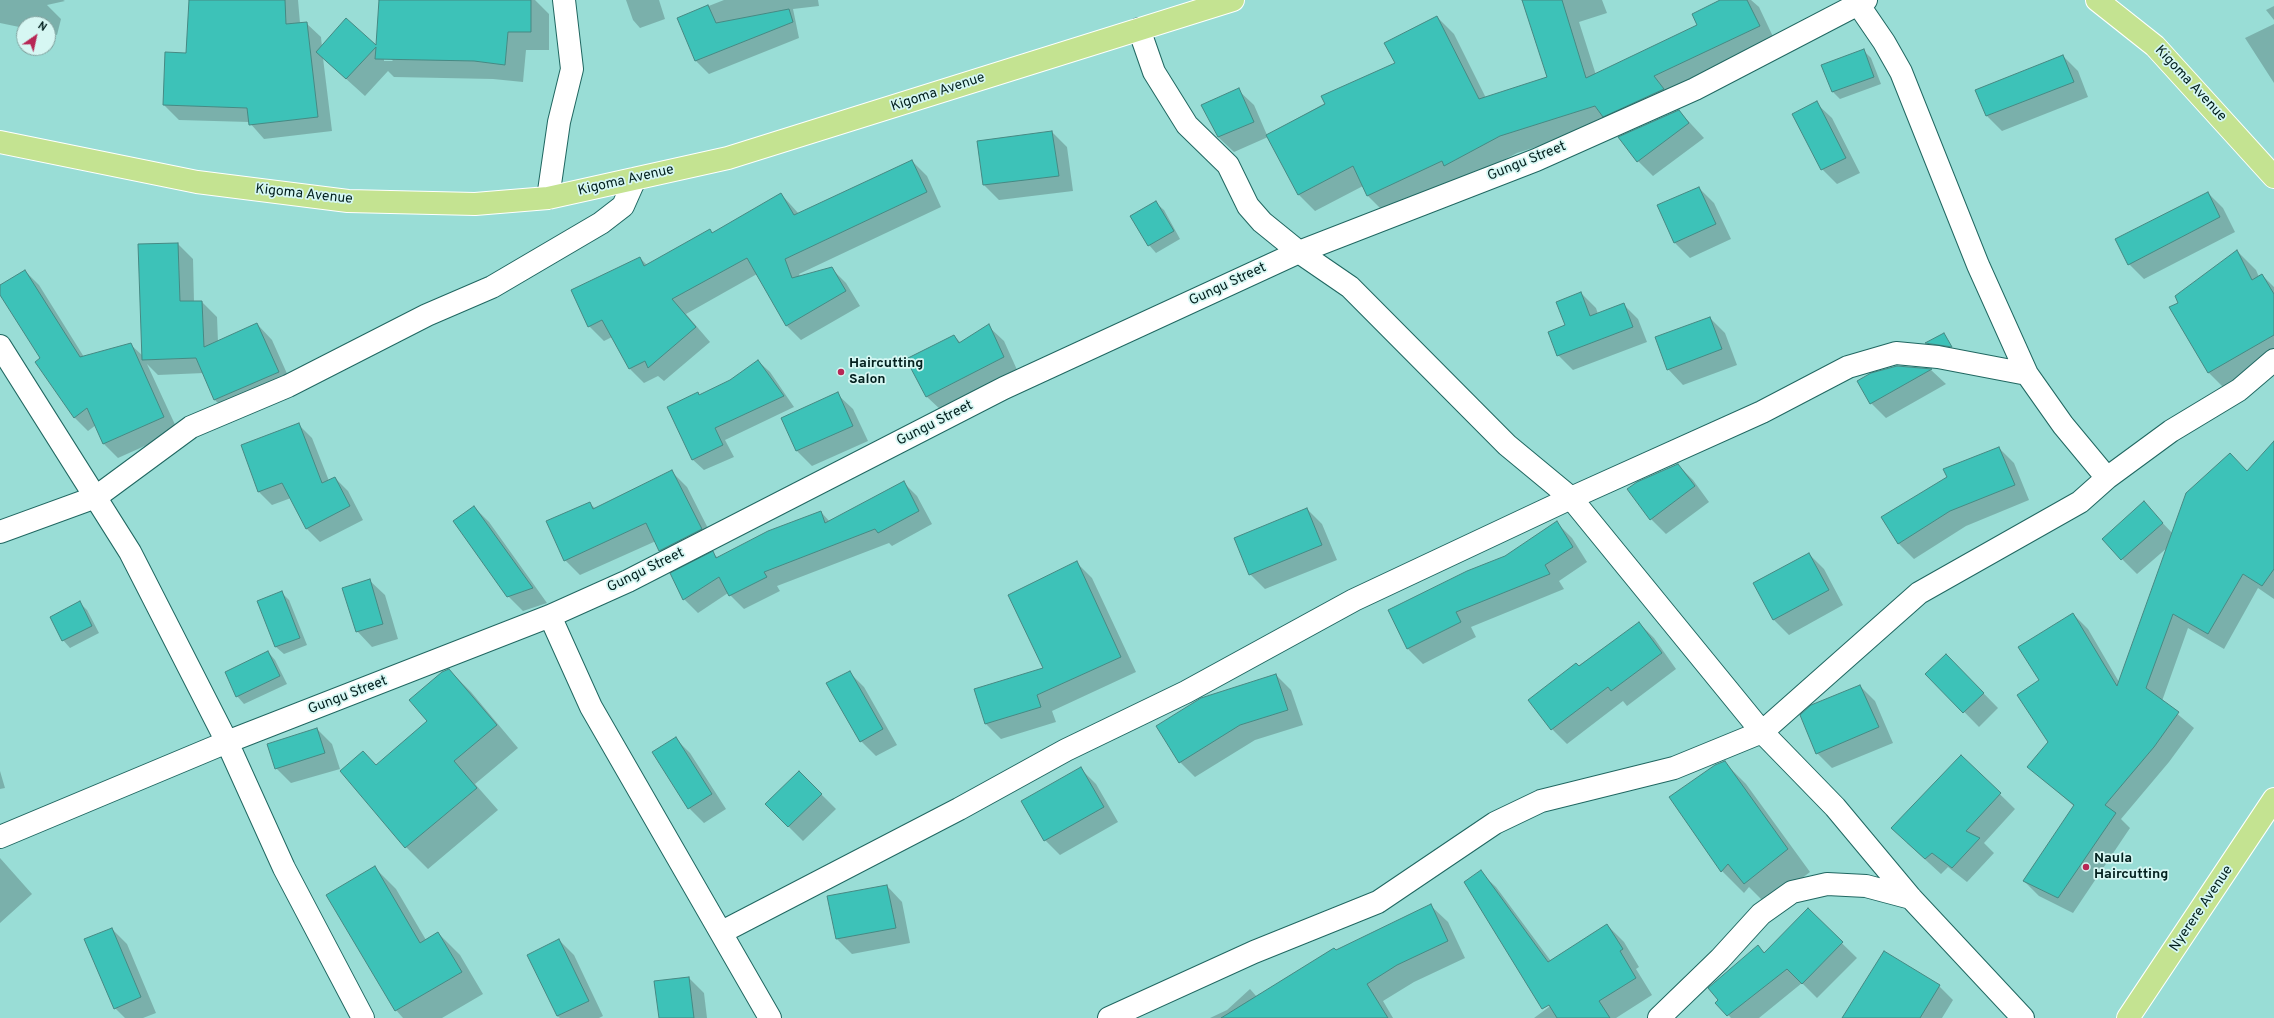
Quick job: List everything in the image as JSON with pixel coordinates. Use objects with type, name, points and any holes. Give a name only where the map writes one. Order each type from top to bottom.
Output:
[{"type":"main road","name":"Kigoma Avenue","points":[[0,142],[197,182],[348,201],[475,204],[548,198],[728,158],[1233,0]]},
{"type":"main road","name":"Kigoma Avenue","points":[[2097,0],[2155,46],[2274,177]]},
{"type":"main road","name":"Nyerere Avenue","points":[[2128,1018],[2274,799]]},
{"type":"street","points":[[548,198],[559,122],[572,69],[564,0]]},
{"type":"street","points":[[1862,2],[1901,72],[1978,265],[2027,374],[2058,419],[2107,478]]},
{"type":"street","name":"Gungu Street","points":[[0,836],[227,742],[550,616],[628,581],[1004,388],[1299,252],[1536,160],[1695,89],[1862,2]]},
{"type":"street","points":[[1139,29],[1154,72],[1187,125],[1228,165],[1248,206],[1262,222],[1299,252],[1350,287],[1507,444],[1571,498],[1762,732],[1835,808],[1911,898],[2024,1018]]},
{"type":"street","points":[[0,532],[96,497],[191,427],[288,386],[427,315],[492,287],[596,227],[623,206],[635,179]]},
{"type":"street","points":[[0,346],[130,552],[227,742],[284,868],[362,1018]]},
{"type":"street","points":[[722,932],[959,809],[1066,750],[1186,692],[1354,600],[1571,498],[1762,412],[1848,367],[1896,353],[1938,357],[2027,374]]},
{"type":"street","points":[[1109,1018],[1254,952],[1378,902],[1495,823],[1541,801],[1674,768],[1762,732],[1919,593],[2080,502],[2107,478],[2171,431],[2239,390],[2274,360]]},
{"type":"street","points":[[550,616],[591,707],[722,932],[770,1018]]},
{"type":"street","points":[[1659,1018],[1720,960],[1761,914],[1792,892],[1827,884],[1866,886],[1911,898]]},
{"type":"building","points":[[189,0],[285,0],[286,24],[307,22],[318,117],[249,125],[247,108],[163,105],[165,52],[186,53]]},
{"type":"building","points":[[379,0],[531,0],[531,32],[508,32],[505,65],[474,61],[375,59],[376,47],[346,79],[316,52],[346,18],[376,45]]},
{"type":"building","points":[[1522,0],[1562,0],[1586,78],[1697,25],[1692,14],[1720,0],[1747,0],[1760,26],[1654,76],[1664,89],[1603,117],[1595,106],[1500,136],[1444,166],[1442,161],[1367,196],[1353,166],[1298,195],[1266,135],[1325,104],[1321,96],[1395,63],[1384,43],[1437,16],[1479,99],[1547,77]]},
{"type":"building","points":[[708,5],[716,23],[789,9],[793,22],[695,61],[677,18]]},
{"type":"building","points":[[1864,49],[1874,77],[1832,92],[1821,65]]},
{"type":"building","points":[[2063,55],[2074,82],[1986,116],[1975,90]]},
{"type":"building","points":[[1239,88],[1254,122],[1218,137],[1201,105]]},
{"type":"building","points":[[1817,101],[1846,158],[1821,170],[1792,114]]},
{"type":"building","points":[[1679,110],[1689,123],[1637,162],[1618,137]]},
{"type":"building","points":[[1052,131],[1059,176],[983,185],[977,141]]},
{"type":"building","points":[[912,160],[927,192],[785,259],[792,278],[832,267],[846,291],[786,326],[747,258],[672,299],[696,327],[648,368],[645,361],[629,369],[602,320],[588,327],[571,290],[640,257],[644,266],[710,229],[712,233],[781,193],[794,215]]},
{"type":"building","points":[[1699,187],[1716,224],[1674,243],[1657,205]]},
{"type":"building","points":[[2208,192],[2220,217],[2128,265],[2115,239]]},
{"type":"building","points":[[1156,201],[1174,231],[1148,246],[1130,216]]},
{"type":"building","points":[[178,243],[180,301],[202,301],[204,347],[257,323],[279,372],[214,400],[196,358],[142,360],[138,244]]},
{"type":"building","points":[[2237,250],[2252,280],[2262,274],[2274,294],[2274,335],[2208,373],[2169,307],[2178,303],[2175,296]]},
{"type":"building","points":[[25,270],[80,357],[131,343],[164,417],[103,444],[87,408],[74,418],[35,362],[40,358],[0,295],[0,285]]},
{"type":"building","points":[[1581,292],[1590,316],[1624,303],[1633,327],[1557,356],[1548,332],[1565,325],[1556,302]]},
{"type":"building","points":[[1710,317],[1722,349],[1667,370],[1655,337]]},
{"type":"building","points":[[989,324],[1004,357],[926,397],[906,359],[954,335],[959,343]]},
{"type":"building","points":[[1944,333],[1952,347],[1925,343]]},
{"type":"building","points":[[758,360],[784,396],[715,428],[723,445],[692,460],[667,407],[698,392],[699,395],[730,380]]},
{"type":"building","points":[[1897,366],[1932,369],[1870,404],[1857,381],[1871,373]]},
{"type":"building","points":[[838,392],[853,426],[796,451],[781,418]]},
{"type":"building","points":[[299,423],[322,483],[335,477],[350,506],[306,529],[282,483],[258,492],[241,445]]},
{"type":"building","points":[[2274,441],[2274,569],[2262,586],[2243,574],[2208,634],[2173,614],[2146,688],[2179,712],[2154,747],[2105,805],[2116,813],[2058,898],[2023,881],[2074,805],[2027,767],[2048,742],[2017,695],[2039,680],[2018,647],[2073,613],[2117,686],[2186,493],[2230,453],[2247,471]]},
{"type":"building","points":[[1999,447],[2015,485],[1950,511],[1898,544],[1881,517],[1947,477],[1943,469]]},
{"type":"building","points":[[1678,464],[1695,486],[1650,520],[1627,489],[1637,482]]},
{"type":"building","points":[[672,470],[702,529],[659,551],[646,523],[564,561],[546,521],[590,502],[593,509]]},
{"type":"building","points":[[904,481],[919,511],[878,533],[875,529],[764,572],[767,577],[729,596],[719,577],[683,600],[670,573],[713,551],[716,558],[768,531],[821,511],[825,523]]},
{"type":"building","points":[[2144,501],[2163,523],[2121,560],[2102,539]]},
{"type":"building","points":[[474,506],[533,588],[507,597],[453,521]]},
{"type":"building","points":[[1307,508],[1322,545],[1249,575],[1234,538]]},
{"type":"building","points":[[1557,521],[1573,547],[1545,565],[1550,574],[1456,612],[1461,622],[1407,649],[1388,610],[1467,571],[1505,556]]},
{"type":"building","points":[[1809,553],[1829,590],[1773,620],[1753,583]]},
{"type":"building","points":[[1077,561],[1121,657],[1037,695],[1041,707],[985,724],[974,689],[1043,668],[1008,595]]},
{"type":"building","points":[[370,579],[383,624],[356,632],[342,588]]},
{"type":"building","points":[[282,591],[300,638],[275,647],[257,601]]},
{"type":"building","points":[[80,601],[92,626],[62,641],[50,617]]},
{"type":"building","points":[[1639,622],[1662,653],[1611,691],[1608,687],[1551,730],[1528,700],[1576,663],[1579,666]]},
{"type":"building","points":[[268,651],[280,676],[236,697],[225,672]]},
{"type":"building","points":[[1946,654],[1984,693],[1963,713],[1925,674]]},
{"type":"building","points":[[449,669],[497,725],[454,761],[477,788],[405,848],[340,771],[363,751],[376,765],[427,721],[409,700],[442,672]]},
{"type":"building","points":[[850,671],[883,729],[860,742],[826,683]]},
{"type":"building","points":[[1276,674],[1288,710],[1240,725],[1179,763],[1156,726],[1201,698]]},
{"type":"building","points":[[1860,685],[1879,727],[1816,754],[1800,715],[1811,705]]},
{"type":"building","points":[[317,728],[325,753],[275,769],[267,744]]},
{"type":"building","points":[[676,737],[712,794],[688,809],[652,752]]},
{"type":"building","points":[[1961,755],[2001,793],[1966,831],[1980,838],[1952,868],[1932,853],[1925,859],[1891,828]]},
{"type":"building","points":[[1725,761],[1788,849],[1744,884],[1728,864],[1721,872],[1669,797],[1715,765]]},
{"type":"building","points":[[1081,767],[1104,807],[1044,841],[1021,801]]},
{"type":"building","points":[[799,771],[822,794],[788,827],[765,804]]},
{"type":"building","points":[[375,866],[420,943],[438,932],[462,972],[395,1011],[326,895]]},
{"type":"building","points":[[1481,870],[1548,962],[1607,924],[1623,949],[1620,951],[1636,978],[1599,1001],[1610,1018],[1557,1018],[1549,1005],[1542,1009],[1464,882]]},
{"type":"building","points":[[887,885],[896,928],[836,939],[827,896]]},
{"type":"building","points":[[1431,904],[1448,941],[1397,965],[1367,984],[1388,1018],[1221,1018],[1334,948],[1336,950]]},
{"type":"building","points":[[1808,908],[1843,942],[1802,984],[1787,969],[1727,1016],[1715,1003],[1718,1000],[1708,988],[1758,945],[1764,953]]},
{"type":"building","points":[[112,928],[141,997],[114,1009],[84,939]]},
{"type":"building","points":[[559,939],[589,1001],[557,1016],[527,955]]},
{"type":"building","points":[[1884,951],[1940,985],[1920,1018],[1842,1018]]},
{"type":"building","points":[[689,977],[694,1018],[659,1018],[654,981]]},
{"type":"place","name":"Haircutting Salon","points":[[841,372]]},
{"type":"place","name":"Naula Haircutting","points":[[2086,867]]}]
